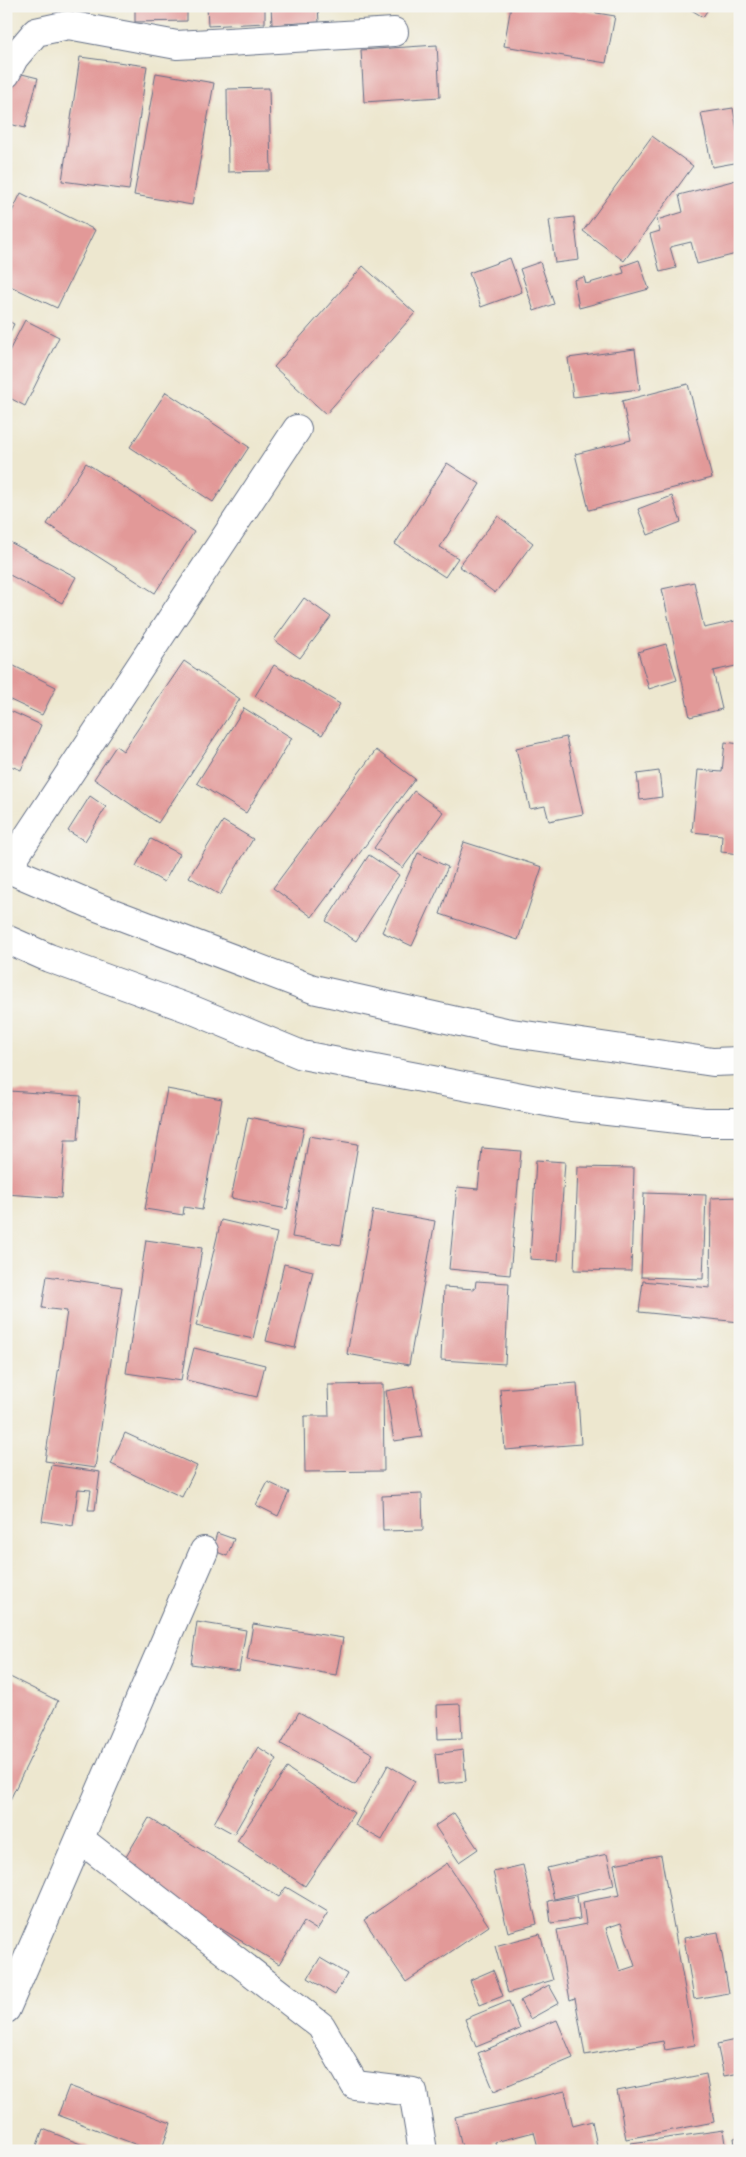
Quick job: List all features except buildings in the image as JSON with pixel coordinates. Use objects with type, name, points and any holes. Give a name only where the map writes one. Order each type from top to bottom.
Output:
[{"type":"street","points":[[6,74],[14,58],[36,32],[68,25],[177,45],[394,32]]},
{"type":"street","points":[[297,428],[7,868],[97,907],[313,988],[505,1032],[713,1062],[740,1061]]},
{"type":"street","points":[[6,939],[49,958],[193,1010],[302,1055],[572,1107],[704,1122],[740,1122]]},
{"type":"street","points":[[6,2009],[204,1551]]},
{"type":"street","points":[[80,1839],[320,2026],[355,2085],[413,2092],[423,2151]]}]
